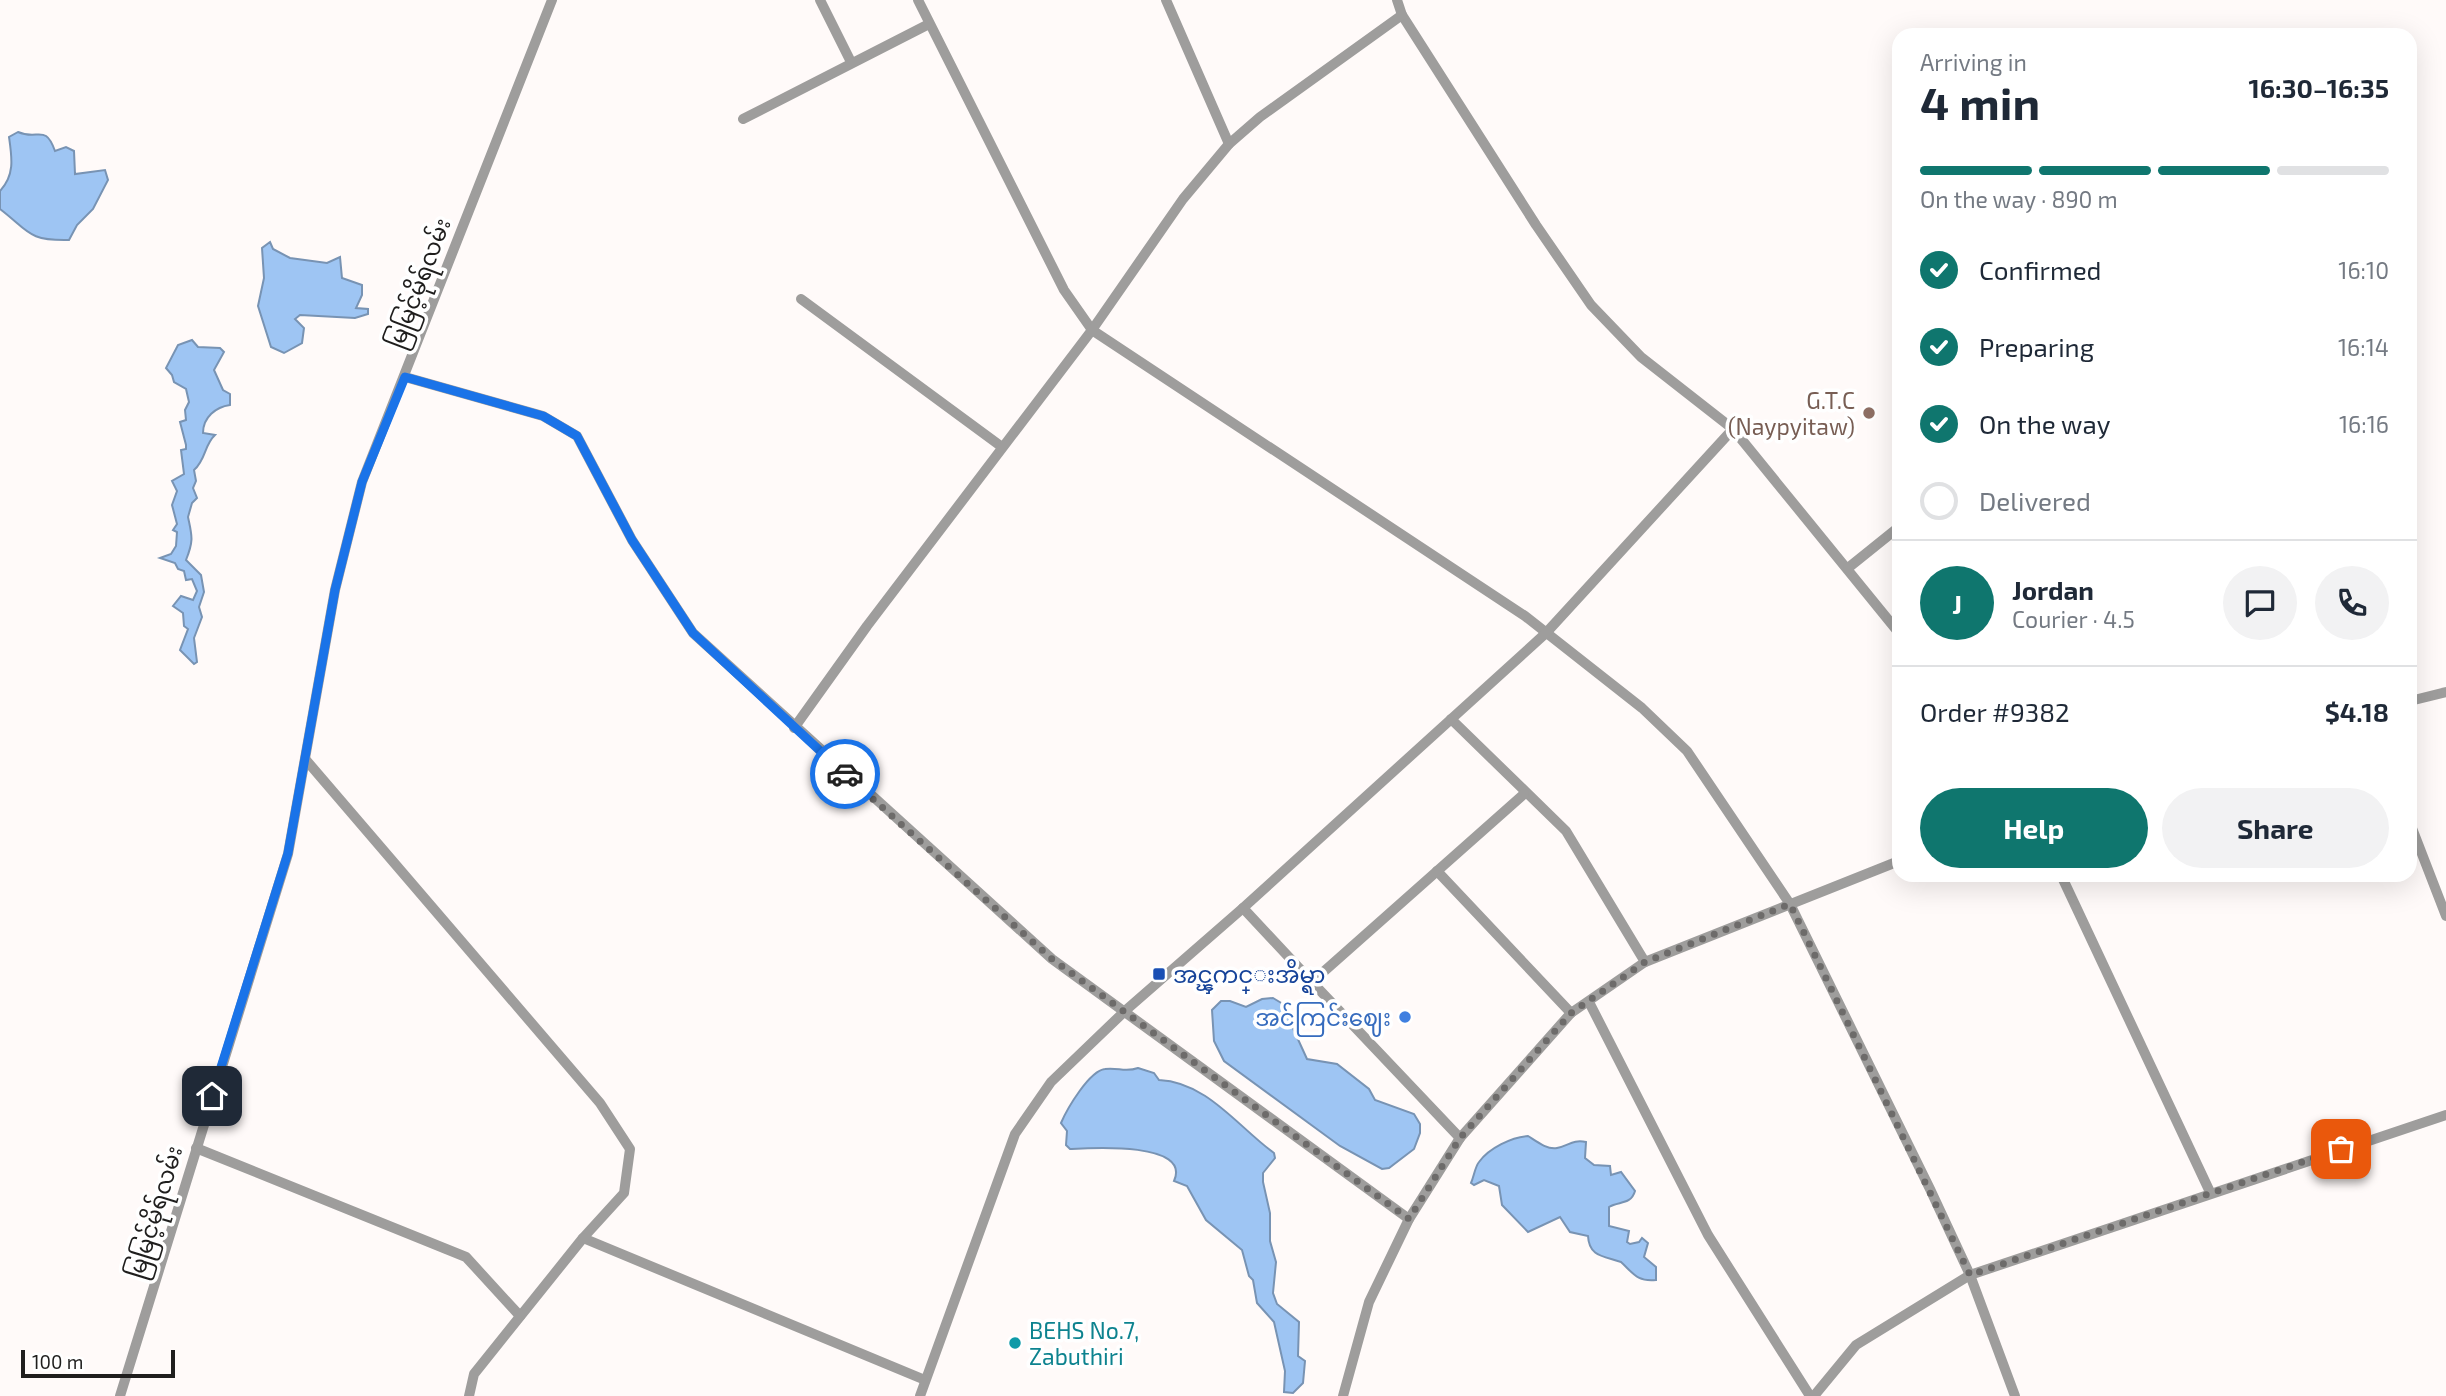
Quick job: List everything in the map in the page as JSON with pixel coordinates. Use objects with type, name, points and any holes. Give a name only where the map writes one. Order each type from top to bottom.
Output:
[{"type":"street","name":"မြမြင့်မိုရ်လမ်း","points":[[120,1396],[288,853],[335,590],[362,482],[552,0]]},
{"type":"street","points":[[820,0],[851,62]]},
{"type":"street","points":[[918,0],[1064,290],[1092,330],[1546,633],[1642,708],[1687,751],[1790,904],[1970,1275],[2015,1396]]},
{"type":"street","points":[[1166,0],[1229,144]]},
{"type":"street","points":[[1397,0],[1402,15],[1535,225],[1591,305],[1641,357],[1733,429],[1892,624]]},
{"type":"street","points":[[794,728],[1092,330],[1183,199],[1229,144],[1260,117],[1402,15]]},
{"type":"street","points":[[743,120],[929,24]]},
{"type":"street","points":[[801,299],[1002,447]]},
{"type":"street","points":[[405,377],[543,416],[577,436],[632,540],[693,633],[794,728],[1052,959],[1126,1010],[1409,1219]]},
{"type":"street","points":[[920,1396],[1015,1134],[1051,1082],[1126,1010],[1244,908],[1546,633],[1733,429]]},
{"type":"street","points":[[1848,568],[1892,533]]},
{"type":"street","points":[[2417,699],[2446,692]]},
{"type":"street","points":[[1451,719],[1524,794],[1566,831],[1645,962]]},
{"type":"street","points":[[306,760],[600,1103],[630,1149],[624,1193],[583,1238],[474,1374],[469,1396]]},
{"type":"street","points":[[1312,982],[1524,794]]},
{"type":"street","points":[[2417,841],[2446,916]]},
{"type":"street","points":[[1343,1396],[1369,1302],[1409,1219],[1460,1138],[1571,1013],[1645,962],[1892,864]]},
{"type":"street","points":[[1437,871],[1571,1013]]},
{"type":"street","points":[[2064,882],[2210,1192]]},
{"type":"street","points":[[1244,908],[1460,1138]]},
{"type":"street","points":[[1589,1002],[1708,1235],[1812,1396],[1856,1345],[1970,1275],[2210,1192],[2446,1115]]},
{"type":"street","points":[[196,1148],[466,1257],[520,1316]]},
{"type":"street","points":[[583,1238],[925,1380]]},
{"type":"water","points":[[18,132],[48,137],[55,151],[66,147],[74,151],[75,174],[105,170],[108,180],[93,209],[77,225],[69,240],[36,236],[0,209],[0,191],[8,179],[11,166],[9,137]]},
{"type":"water","points":[[270,242],[273,249],[290,258],[327,263],[340,257],[342,278],[362,285],[362,295],[356,308],[368,309],[368,314],[355,318],[300,315],[295,319],[304,328],[302,343],[284,353],[271,347],[258,306],[264,278],[262,248]]},
{"type":"water","points":[[192,340],[198,347],[220,348],[224,352],[214,370],[223,390],[230,394],[230,405],[215,411],[205,422],[203,433],[215,435],[194,470],[196,481],[193,488],[197,498],[192,503],[188,517],[192,538],[186,560],[201,575],[204,592],[199,607],[202,617],[194,638],[197,662],[194,664],[180,650],[188,629],[184,626],[183,613],[173,606],[181,596],[193,600],[197,591],[192,579],[186,580],[184,571],[178,569],[175,563],[160,558],[171,554],[176,546],[177,532],[173,530],[177,524],[172,505],[177,491],[172,481],[184,474],[181,450],[186,449],[186,445],[180,422],[186,420],[185,410],[189,402],[186,389],[174,382],[166,368],[178,345]]},
{"type":"water","points":[[1273,998],[1288,1007],[1291,1024],[1307,1059],[1337,1064],[1369,1089],[1375,1100],[1414,1114],[1420,1124],[1420,1133],[1414,1149],[1389,1168],[1382,1169],[1340,1146],[1224,1061],[1214,1041],[1212,1010],[1221,1001],[1230,1001],[1246,1007],[1262,999]]},
{"type":"water","points":[[1138,1068],[1154,1073],[1159,1080],[1176,1083],[1207,1097],[1274,1153],[1275,1158],[1263,1173],[1270,1213],[1270,1241],[1276,1262],[1273,1293],[1277,1304],[1299,1322],[1298,1356],[1305,1361],[1303,1383],[1293,1393],[1284,1392],[1285,1371],[1274,1322],[1257,1303],[1253,1280],[1249,1276],[1242,1250],[1206,1220],[1187,1186],[1174,1181],[1175,1168],[1168,1159],[1154,1153],[1135,1150],[1070,1149],[1066,1145],[1067,1131],[1061,1123],[1073,1100],[1092,1076],[1105,1069]]},
{"type":"water","points":[[1528,1136],[1549,1148],[1586,1142],[1585,1158],[1594,1165],[1610,1166],[1611,1175],[1621,1172],[1635,1191],[1628,1201],[1609,1207],[1609,1226],[1629,1231],[1627,1242],[1630,1244],[1639,1242],[1642,1238],[1648,1243],[1644,1257],[1656,1267],[1656,1280],[1640,1278],[1621,1262],[1598,1255],[1591,1248],[1588,1236],[1570,1232],[1560,1217],[1528,1232],[1502,1205],[1499,1186],[1484,1180],[1474,1185],[1471,1183],[1478,1164],[1489,1152],[1508,1141]]},
{"type":"way so far","points":[[845,774],[1052,959],[1126,1010],[1409,1219],[1460,1138],[1571,1013],[1645,962],[1790,904],[1970,1275],[2341,1149]]},
{"type":"place","name":"G.T.C (Naypyitaw)","points":[[1869,413]]},
{"type":"place","name":"အင္ၾကင္းအိမ္ရာ","points":[[1159,974]]},
{"type":"place","name":"အင်ကြင်းဈေး","points":[[1405,1017]]},
{"type":"place","name":"BEHS No.7, Zabuthiri","points":[[1015,1343]]},
{"type":"route","points":[[212,1096],[288,853],[335,590],[362,482],[405,377],[543,416],[577,436],[632,540],[693,633],[845,774]]}]
